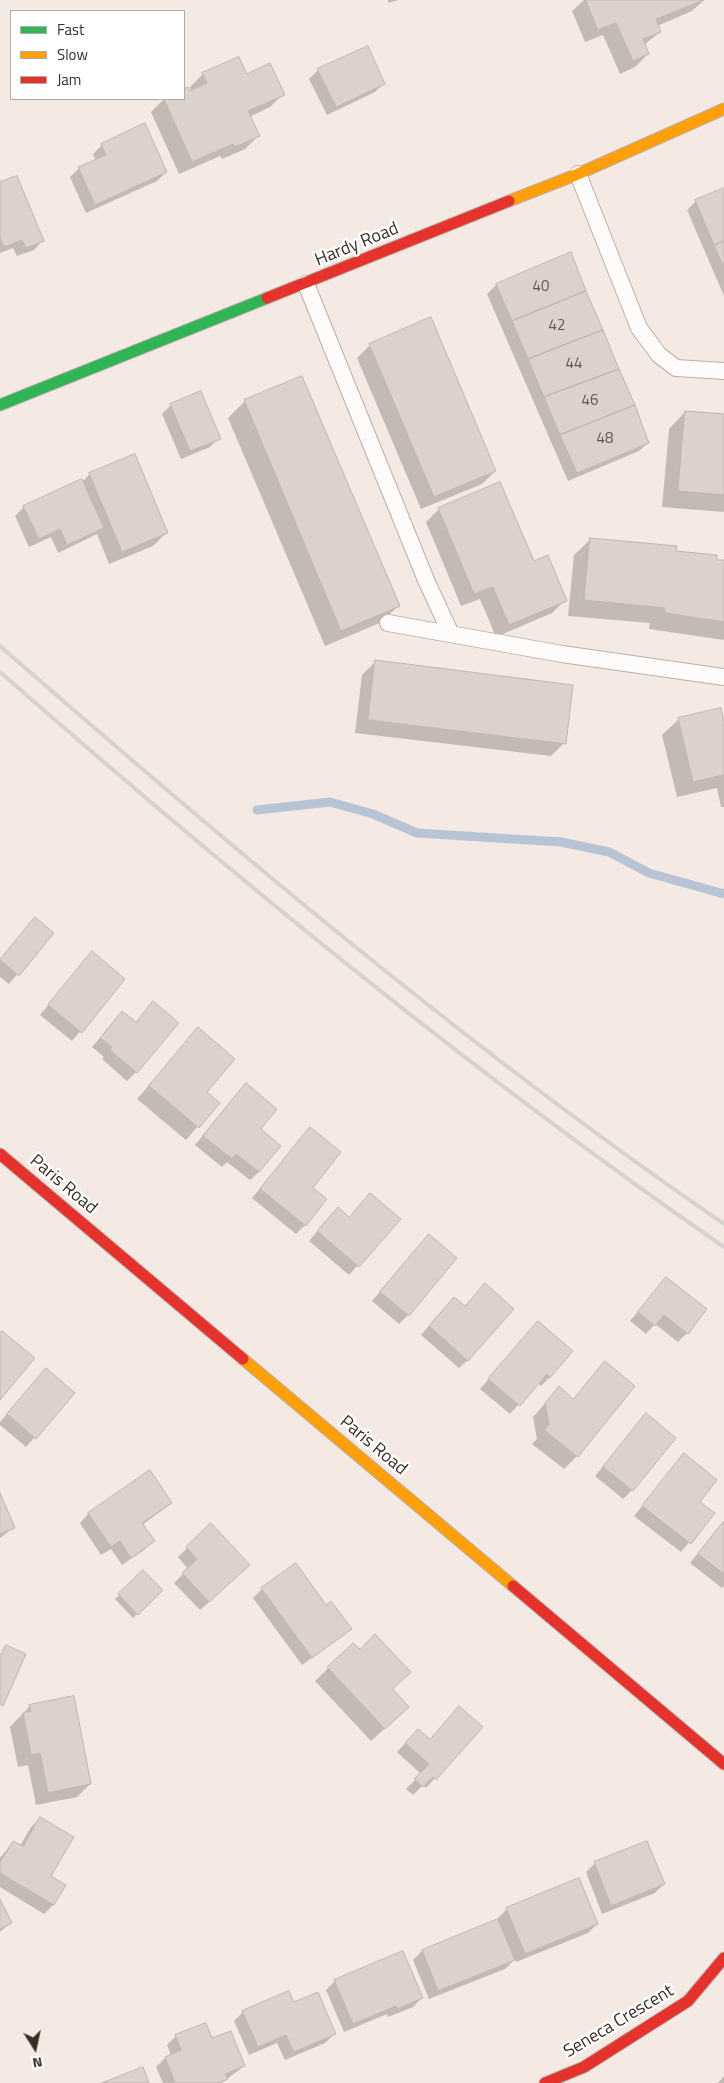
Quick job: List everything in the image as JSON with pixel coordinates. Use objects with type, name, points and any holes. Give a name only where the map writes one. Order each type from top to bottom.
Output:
[{"type":"main road","name":"Hardy Road","points":[[0,405],[578,174],[724,108]]},
{"type":"main road","name":"Paris Road","points":[[0,1154],[724,1764]]},
{"type":"main road","name":"Seneca Crescent","points":[[545,2083],[584,2067],[688,2001],[724,1958]]},
{"type":"lane","points":[[578,174],[639,328],[659,355],[676,368],[724,371]]},
{"type":"lane","points":[[306,284],[426,580],[450,632]]},
{"type":"lane","points":[[388,623],[450,632],[562,654],[724,677]]},
{"type":"building","points":[[586,0],[704,0],[656,19],[661,32],[643,39],[649,54],[633,61],[616,23],[598,30]]},
{"type":"building","points":[[368,46],[385,84],[336,107],[317,69]]},
{"type":"building","points":[[239,57],[247,74],[270,63],[285,95],[248,111],[260,136],[235,147],[233,144],[192,162],[164,100],[185,100],[185,88],[188,87],[190,91],[207,83],[202,73]]},
{"type":"building","points":[[145,123],[167,172],[95,205],[78,167],[106,155],[101,144]]},
{"type":"building","points":[[17,176],[44,241],[26,248],[22,240],[4,247],[0,238],[0,182]]},
{"type":"building","points":[[724,188],[724,241],[714,245],[695,200]]},
{"type":"building","points":[[724,241],[724,268],[714,245]]},
{"type":"building","points":[[571,252],[586,291],[512,321],[496,284]]},
{"type":"building","points":[[586,291],[603,330],[528,359],[512,321]]},
{"type":"building","points":[[431,317],[496,471],[434,497],[369,344]]},
{"type":"building","points":[[603,330],[619,369],[544,397],[528,359]]},
{"type":"building","points":[[619,369],[635,405],[560,435],[544,397]]},
{"type":"building","points":[[302,376],[400,606],[341,631],[244,400]]},
{"type":"building","points":[[201,391],[221,439],[190,451],[170,404]]},
{"type":"building","points":[[635,405],[649,443],[577,473],[560,435]]},
{"type":"building","points":[[685,411],[724,414],[724,495],[678,491]]},
{"type":"building","points":[[135,454],[168,533],[122,552],[89,473]]},
{"type":"building","points":[[82,479],[104,528],[67,545],[60,529],[39,539],[23,506]]},
{"type":"building","points":[[500,482],[534,561],[548,555],[567,601],[509,625],[493,587],[474,594],[438,508]]},
{"type":"building","points":[[590,538],[677,546],[676,551],[717,555],[717,560],[724,560],[724,622],[665,613],[665,608],[584,600]]},
{"type":"building","points":[[375,660],[573,685],[566,744],[368,720]]},
{"type":"building","points":[[721,708],[724,722],[724,775],[693,782],[678,718]]},
{"type":"building","points":[[35,917],[54,933],[19,976],[0,960]]},
{"type":"building","points":[[92,951],[125,979],[82,1033],[48,1005]]},
{"type":"building","points":[[153,1001],[179,1023],[137,1073],[110,1050],[112,1047],[100,1038],[122,1011],[136,1022]]},
{"type":"building","points":[[198,1027],[235,1059],[207,1092],[220,1103],[199,1128],[149,1086]]},
{"type":"building","points":[[246,1083],[277,1109],[261,1129],[281,1146],[259,1172],[236,1154],[232,1159],[203,1136]]},
{"type":"building","points":[[310,1127],[341,1152],[313,1188],[327,1199],[306,1226],[260,1189]]},
{"type":"building","points":[[370,1193],[401,1219],[359,1267],[317,1231],[338,1207],[349,1217]]},
{"type":"building","points":[[429,1234],[457,1258],[409,1316],[380,1292]]},
{"type":"building","points":[[666,1277],[707,1309],[688,1334],[664,1315],[655,1326],[638,1312]]},
{"type":"building","points":[[485,1283],[514,1309],[468,1361],[429,1326],[454,1297],[465,1306]]},
{"type":"building","points":[[538,1321],[573,1351],[550,1378],[547,1374],[520,1406],[488,1379]]},
{"type":"building","points":[[2,1331],[35,1358],[0,1400],[0,1334]]},
{"type":"building","points":[[605,1361],[635,1386],[578,1457],[544,1430],[549,1425],[545,1403],[559,1386],[573,1399]]},
{"type":"building","points":[[46,1368],[75,1393],[36,1439],[7,1414]]},
{"type":"building","points":[[646,1413],[676,1438],[633,1491],[603,1467]]},
{"type":"building","points":[[684,1453],[717,1480],[700,1502],[715,1513],[691,1544],[642,1506]]},
{"type":"building","points":[[150,1470],[172,1503],[142,1523],[155,1541],[131,1558],[120,1541],[111,1547],[88,1513]]},
{"type":"building","points":[[0,1493],[15,1528],[0,1534]]},
{"type":"building","points":[[724,1521],[724,1574],[698,1554]]},
{"type":"building","points":[[211,1523],[250,1565],[209,1602],[182,1573],[197,1559],[186,1547]]},
{"type":"building","points":[[296,1563],[326,1605],[331,1601],[352,1629],[312,1658],[261,1588]]},
{"type":"building","points":[[143,1570],[163,1590],[138,1615],[118,1594]]},
{"type":"building","points":[[375,1634],[411,1672],[393,1689],[409,1707],[385,1729],[327,1667],[353,1643],[360,1649]]},
{"type":"building","points":[[6,1645],[26,1654],[3,1706],[0,1704],[0,1654]]},
{"type":"building","points":[[74,1696],[91,1784],[48,1793],[40,1753],[31,1755],[23,1713],[31,1711],[29,1705]]},
{"type":"building","points":[[459,1706],[483,1727],[436,1780],[433,1777],[423,1787],[414,1779],[429,1764],[405,1743],[418,1729],[430,1739]]},
{"type":"building","points":[[40,1817],[74,1837],[51,1876],[66,1885],[54,1905],[0,1873],[0,1862],[13,1841],[23,1846]]},
{"type":"building","points":[[647,1841],[665,1884],[611,1906],[594,1862]]},
{"type":"building","points":[[579,1878],[598,1924],[525,1954],[506,1908]]},
{"type":"building","points":[[0,1899],[12,1923],[0,1929]]},
{"type":"building","points":[[498,1919],[515,1960],[438,1991],[422,1950]]},
{"type":"building","points":[[403,1951],[423,1998],[397,2009],[396,2006],[353,2024],[334,1980]]},
{"type":"building","points":[[289,1991],[294,2002],[318,1992],[336,2034],[294,2052],[286,2035],[258,2047],[242,2011]]},
{"type":"building","points":[[206,2023],[212,2038],[231,2031],[245,2066],[225,2074],[228,2079],[218,2083],[175,2083],[165,2057],[181,2050],[175,2035]]},
{"type":"building","points":[[143,2067],[149,2083],[102,2083]]},
{"type":"waterway","points":[[257,810],[330,802],[373,814],[417,833],[561,842],[609,852],[649,873],[724,894]]},
{"type":"railway","points":[[0,646],[264,872],[444,1018],[629,1157],[724,1224]]},
{"type":"railway","points":[[0,672],[175,823],[354,970],[536,1111],[724,1247]]},
{"type":"traffic: fast","points":[[0,405],[267,298]]},
{"type":"traffic: slow","points":[[509,201],[578,174],[724,109]]},
{"type":"traffic: slow","points":[[243,1359],[513,1586]]},
{"type":"traffic: jam","points":[[267,298],[509,201]]},
{"type":"traffic: jam","points":[[0,1154],[243,1359]]},
{"type":"traffic: jam","points":[[513,1586],[724,1764]]},
{"type":"traffic: jam","points":[[545,2083],[584,2067],[688,2001],[724,1958]]}]
